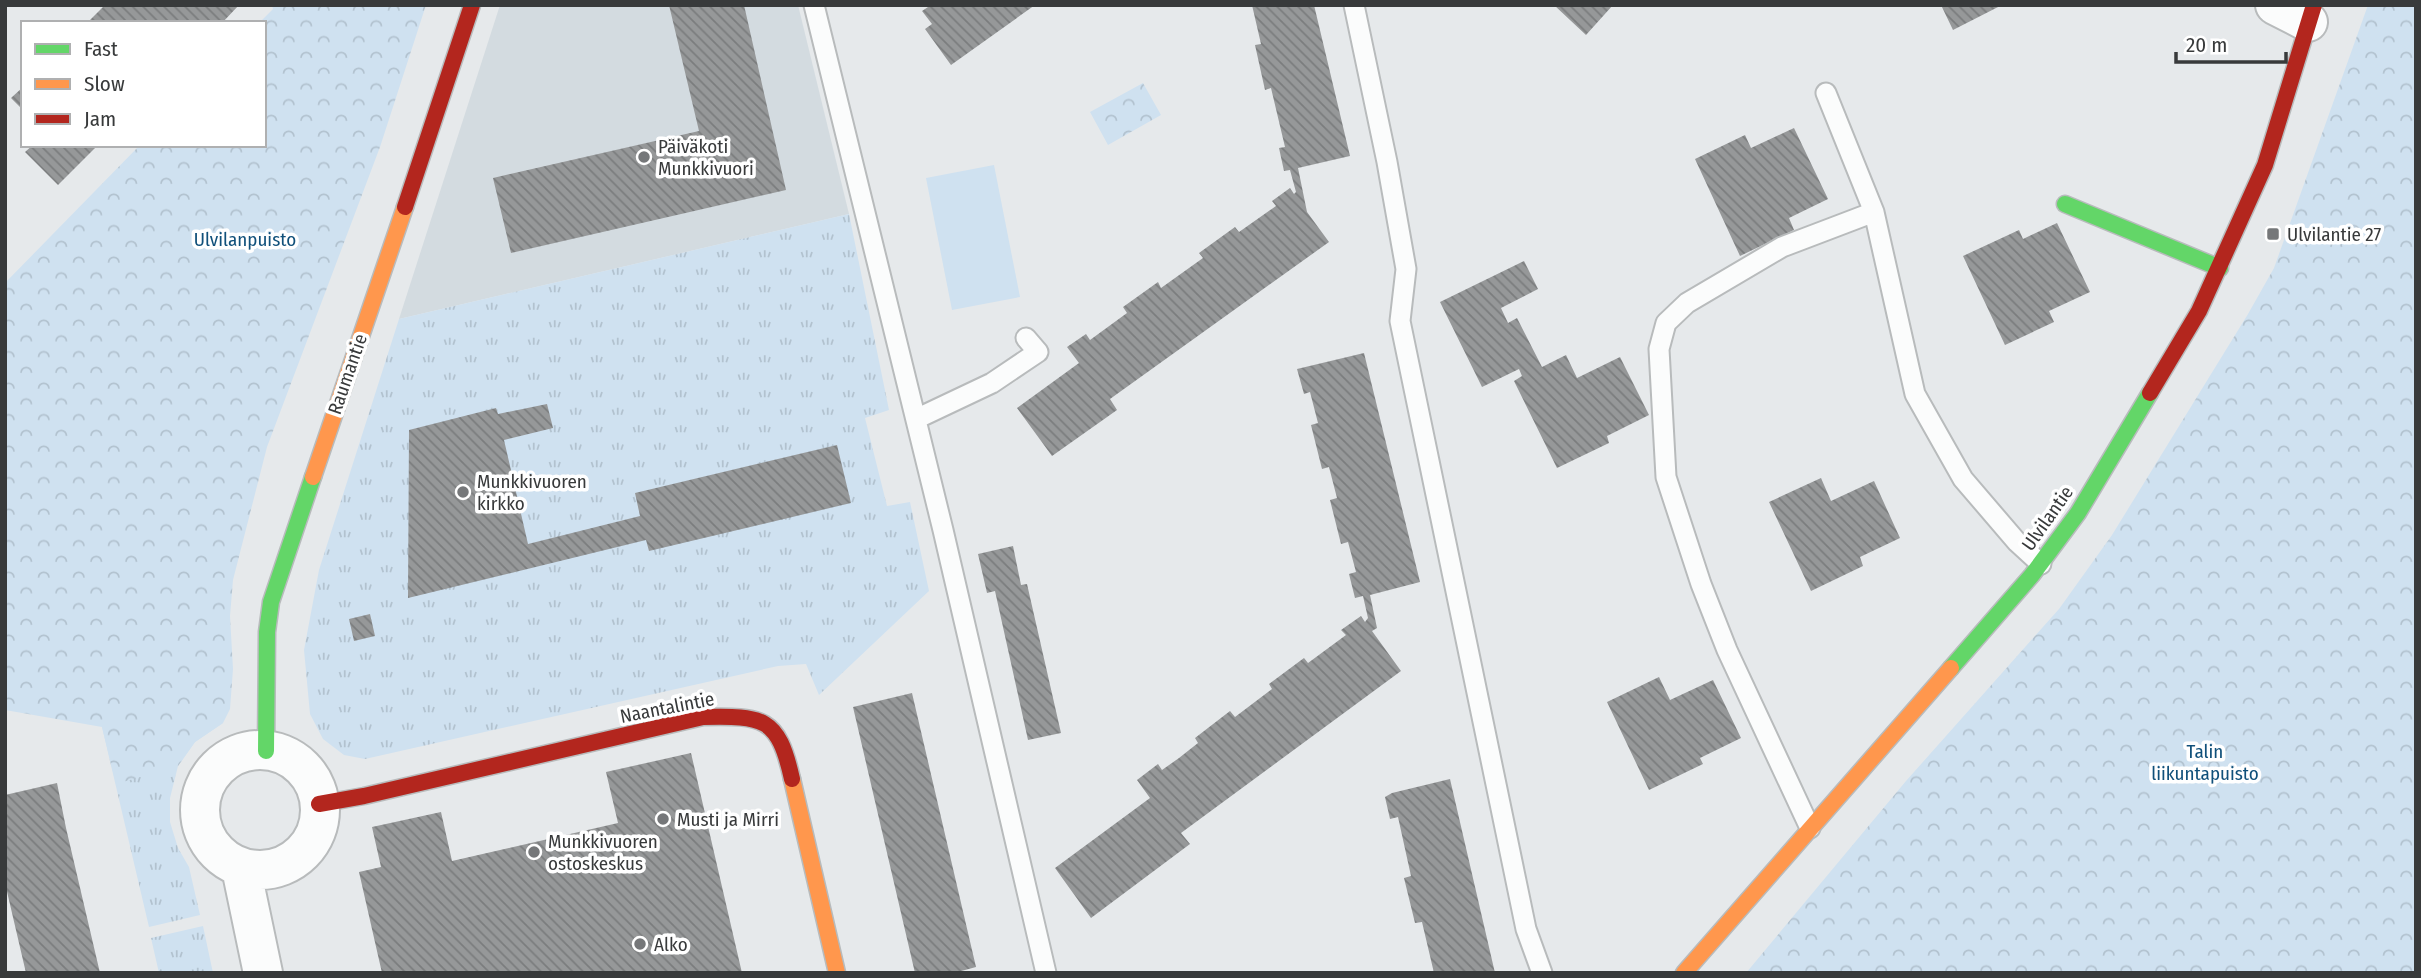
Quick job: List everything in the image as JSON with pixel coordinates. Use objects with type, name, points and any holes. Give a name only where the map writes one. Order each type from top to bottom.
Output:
[{"type":"street","name":"Raumantie","points":[[266,751],[267,632],[271,602],[472,5]]},
{"type":"street","points":[[2275,5],[2311,14]]},
{"type":"street","name":"Ulvilantie","points":[[1684,973],[2041,564],[2078,513],[2199,311],[2220,268],[2265,164],[2311,14]]},
{"type":"street","points":[[2065,204],[2220,268]]},
{"type":"street","name":"Naantalintie","points":[[319,804],[364,796],[703,717],[744,716],[766,722],[785,748],[838,973]]},
{"type":"street","points":[[266,751],[279,754],[302,768],[316,790],[319,804],[320,816],[312,838],[293,860],[277,868],[259,871],[242,868],[220,856],[204,835],[199,811],[204,786],[219,765],[241,753],[266,751]]},
{"type":"street","points":[[242,868],[263,973]]},
{"type":"lane","points":[[814,5],[916,419],[1046,973]]},
{"type":"lane","points":[[1354,5],[1406,269],[1401,321],[1526,929],[1542,973]]},
{"type":"lane","points":[[1826,93],[1874,212],[1914,394],[1962,479],[2017,542],[2041,564]]},
{"type":"lane","points":[[1810,828],[1723,639],[1701,584],[1666,477],[1659,349],[1666,323],[1688,303],[1782,247],[1874,212]]},
{"type":"lane","points":[[916,419],[992,383],[1038,352],[1026,338]]},
{"type":"shaded area","name":"Päiväkoti Munkkivuori","points":[[500,5],[798,5],[849,214],[399,319]]},
{"type":"green space","name":"Ulvilanpuisto","points":[[272,5],[426,5],[380,147],[267,447],[233,580],[230,616],[233,669],[230,709],[223,723],[195,742],[178,766],[116,784],[102,727],[5,710],[5,283],[138,147],[266,147],[266,21],[261,21],[273,9]]},
{"type":"green space","name":"Talin liikuntapuisto","points":[[2368,5],[2416,5],[2416,973],[1746,973],[1906,781],[2059,609],[2112,535],[2274,268]]},
{"type":"green space","points":[[1143,83],[1161,115],[1108,145],[1090,112]]},
{"type":"green space","points":[[994,165],[1020,297],[952,310],[926,178]]},
{"type":"green space","points":[[849,214],[889,410],[865,418],[887,506],[910,502],[929,591],[819,695],[806,664],[778,666],[365,759],[344,755],[323,739],[310,714],[304,650],[319,570],[399,319]]},
{"type":"green space","points":[[223,723],[195,742],[178,766],[170,798],[170,822],[178,848],[189,867],[200,915],[149,927],[102,727]]},
{"type":"green space","points":[[203,926],[213,973],[159,973],[151,938]]},
{"type":"building","points":[[105,5],[239,5],[224,21],[89,21]]},
{"type":"building","points":[[669,5],[744,5],[786,190],[511,253],[493,178],[699,131]]},
{"type":"building","points":[[931,5],[1035,5],[951,65],[925,29],[932,24],[922,11]]},
{"type":"building","points":[[1252,5],[1314,5],[1350,156],[1298,168],[1307,212],[1329,242],[1110,399],[1117,410],[1052,456],[1017,408],[1079,363],[1067,347],[1086,334],[1090,340],[1127,313],[1123,307],[1158,282],[1161,288],[1203,258],[1199,253],[1235,227],[1239,232],[1276,206],[1272,201],[1290,188],[1294,194],[1296,192],[1290,170],[1284,171],[1279,148],[1285,147],[1271,88],[1265,90],[1255,45],[1261,44]]},
{"type":"building","points":[[1554,5],[1613,5],[1586,35]]},
{"type":"building","points":[[1941,5],[2002,5],[1953,30]]},
{"type":"building","points":[[21,89],[21,108],[11,98]]},
{"type":"building","points":[[1794,128],[1828,199],[1789,218],[1794,230],[1740,256],[1695,159],[1745,135],[1751,148]]},
{"type":"building","points":[[31,147],[96,147],[58,185],[25,152]]},
{"type":"building","points":[[2057,223],[2090,292],[2049,311],[2054,322],[2005,345],[1963,256],[2019,230],[2023,239]]},
{"type":"building","points":[[1524,261],[1538,289],[1501,308],[1508,323],[1517,318],[1542,367],[1566,355],[1577,378],[1620,357],[1649,415],[1607,436],[1609,443],[1557,468],[1514,381],[1522,376],[1519,369],[1482,387],[1440,302]]},
{"type":"building","points":[[1364,353],[1420,582],[1370,595],[1377,628],[1372,631],[1401,671],[1181,833],[1190,844],[1091,918],[1055,868],[1150,798],[1137,780],[1158,764],[1162,770],[1198,743],[1195,738],[1230,711],[1235,717],[1272,689],[1269,684],[1304,658],[1308,663],[1346,635],[1341,630],[1361,616],[1365,622],[1368,618],[1363,596],[1355,598],[1349,574],[1356,572],[1348,542],[1341,544],[1330,500],[1337,498],[1329,467],[1322,469],[1311,425],[1318,423],[1310,392],[1304,394],[1297,369]]},
{"type":"building","points":[[547,404],[553,428],[504,440],[528,544],[640,516],[635,493],[837,445],[851,503],[649,551],[646,540],[408,598],[409,430],[496,408],[498,414]]},
{"type":"building","points":[[1821,478],[1831,501],[1874,481],[1900,538],[1860,557],[1863,566],[1811,591],[1769,502]]},
{"type":"building","points":[[1013,546],[1021,585],[1027,584],[1061,733],[1028,740],[995,591],[987,593],[978,554]]},
{"type":"building","points":[[370,614],[375,636],[354,641],[349,619]]},
{"type":"building","points":[[1659,677],[1670,700],[1713,680],[1741,738],[1700,758],[1703,764],[1649,790],[1607,702]]},
{"type":"building","points":[[912,693],[976,967],[954,973],[915,973],[853,707]]},
{"type":"building","name":"Munkkivuoren ostoskeskus","points":[[691,753],[742,973],[382,973],[359,872],[381,867],[372,827],[441,812],[452,861],[618,823],[606,772]]},
{"type":"building","points":[[1450,779],[1495,973],[1434,973],[1422,922],[1415,923],[1404,878],[1411,876],[1398,817],[1390,819],[1385,797]]},
{"type":"building","points":[[57,783],[100,973],[26,973],[5,883],[5,795]]},
{"type":"traffic: fast","points":[[2065,204],[2220,268]]},
{"type":"traffic: fast","points":[[1951,668],[2032,575],[2078,513],[2150,393]]},
{"type":"traffic: fast","points":[[266,751],[267,632],[271,602],[313,477]]},
{"type":"traffic: slow","points":[[313,477],[405,207]]},
{"type":"traffic: slow","points":[[1684,973],[1951,668]]},
{"type":"traffic: slow","points":[[792,779],[837,973]]},
{"type":"traffic: jam","points":[[405,207],[472,5]]},
{"type":"traffic: jam","points":[[2150,393],[2199,311],[2265,165],[2314,5]]},
{"type":"traffic: jam","points":[[319,804],[364,796],[703,717],[740,717],[765,724],[774,731],[781,743],[792,779]]},
{"type":"place","name":"Päiväkoti Munkkivuori","points":[[644,157]]},
{"type":"place","name":"Ulvilantie 27","points":[[2273,234]]},
{"type":"place","name":"Munkkivuoren kirkko","points":[[463,492]]},
{"type":"place","name":"Musti ja Mirri","points":[[663,819]]},
{"type":"place","name":"Munkkivuoren ostoskeskus","points":[[534,852]]},
{"type":"place","name":"Alko","points":[[640,944]]}]
